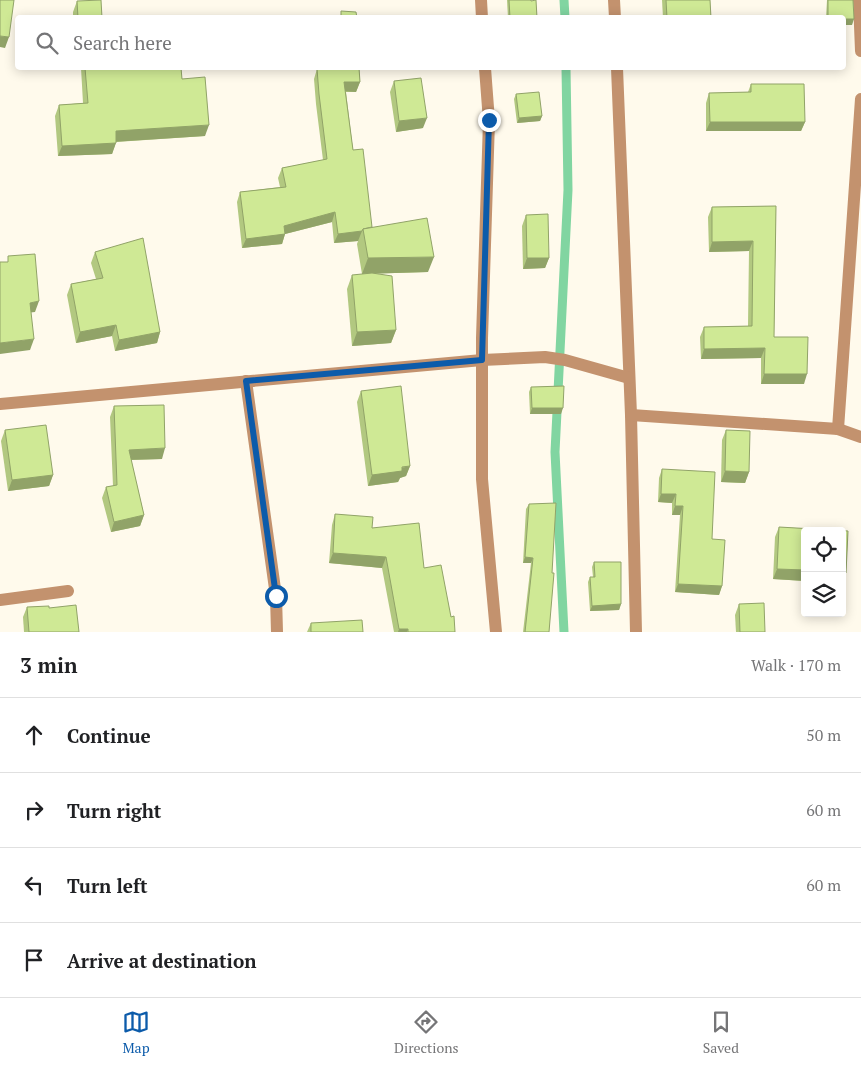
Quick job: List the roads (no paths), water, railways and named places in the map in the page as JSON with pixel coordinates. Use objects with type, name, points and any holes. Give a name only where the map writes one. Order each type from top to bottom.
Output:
[{"type":"street","points":[[481,0],[482,15]]},
{"type":"street","points":[[614,0],[615,15]]},
{"type":"street","points":[[859,0],[861,51]]},
{"type":"street","points":[[485,70],[489,120],[482,360],[482,479],[496,632]]},
{"type":"street","points":[[617,70],[631,415],[636,632]]},
{"type":"street","points":[[838,429],[861,99]]},
{"type":"street","points":[[0,404],[482,360],[545,357],[565,360],[629,378]]},
{"type":"street","points":[[246,381],[276,596],[277,632]]},
{"type":"street","points":[[631,415],[838,429],[861,437]]},
{"type":"street","points":[[0,600],[68,591]]},
{"type":"waterway","points":[[564,0],[565,15]]},
{"type":"waterway","points":[[564,632],[555,452],[568,190],[566,70]]}]
